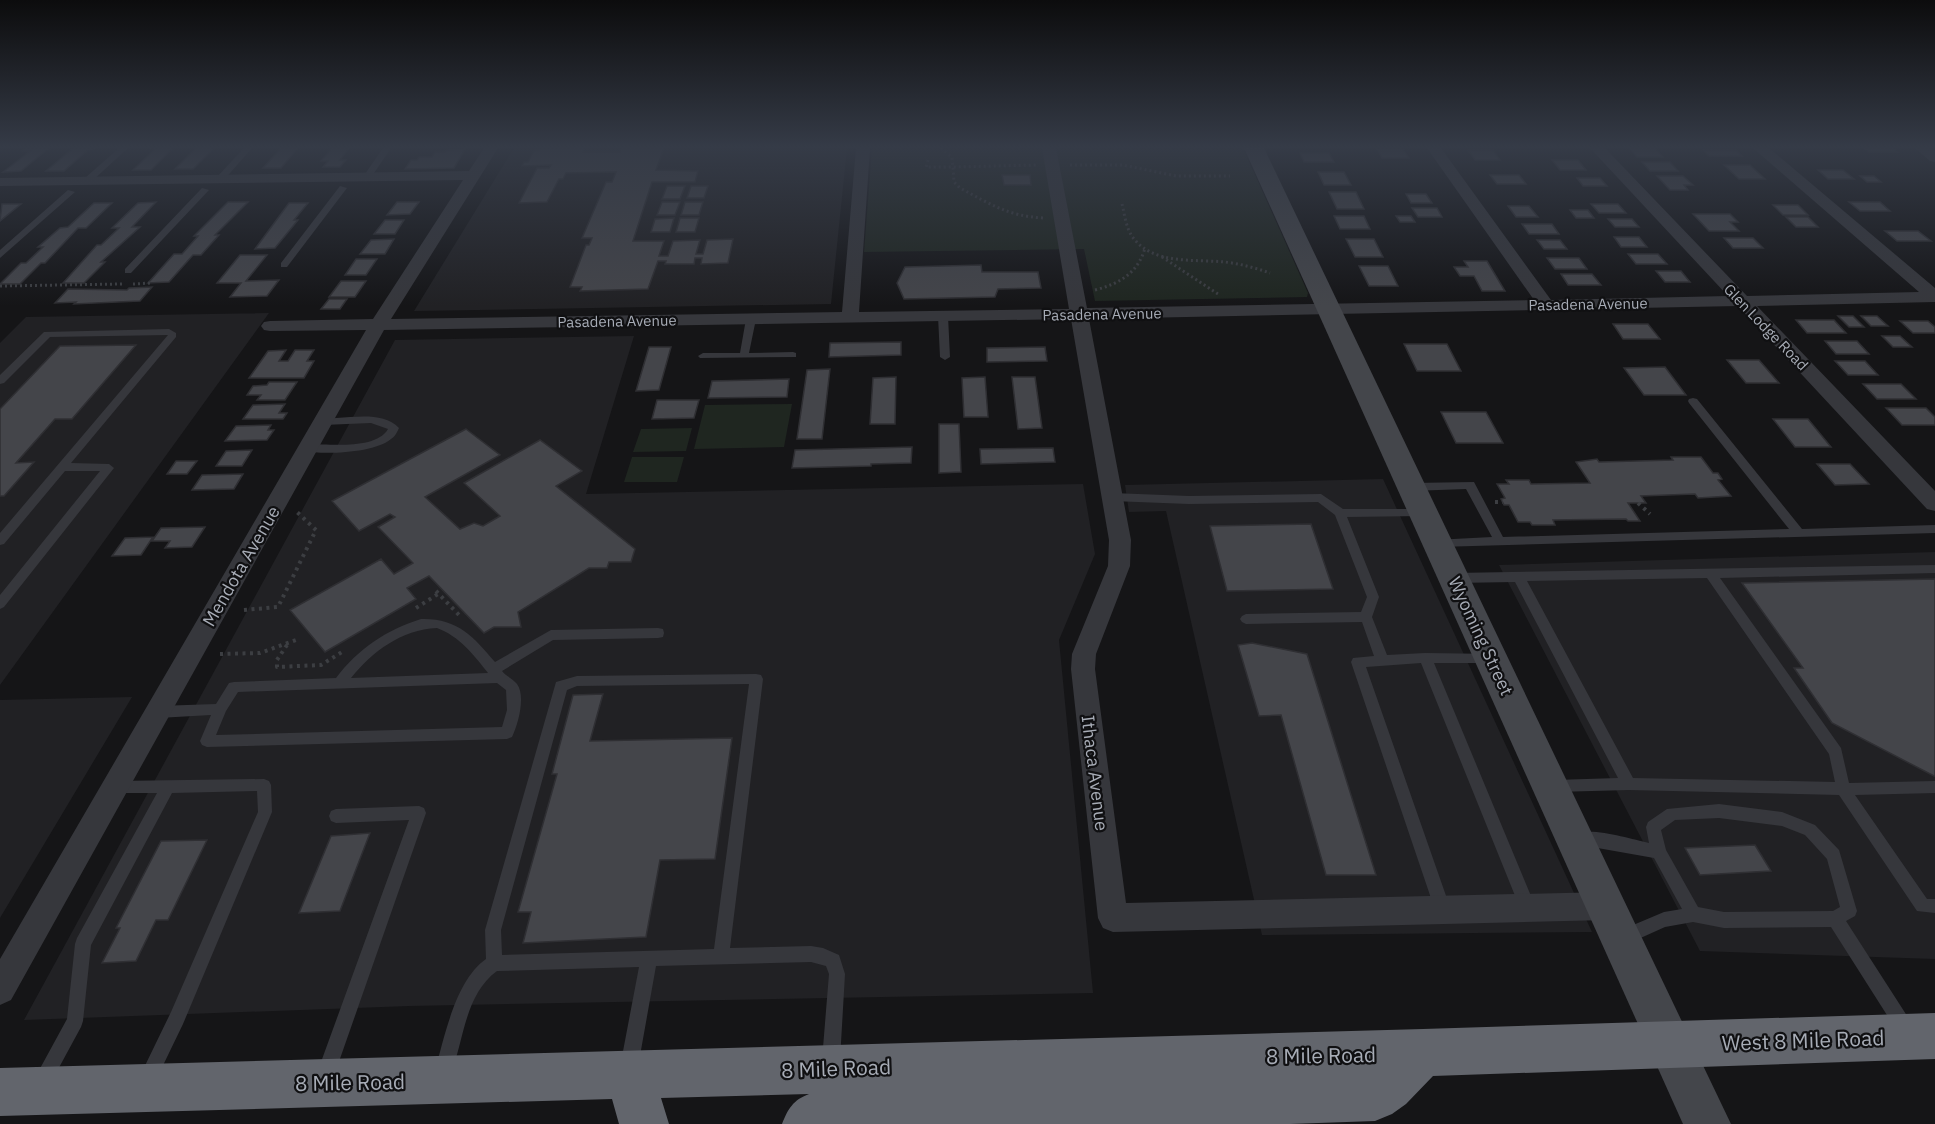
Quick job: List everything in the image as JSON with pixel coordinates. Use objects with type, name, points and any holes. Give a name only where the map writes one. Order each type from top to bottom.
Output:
[{"type":"highway","name":"West 8 Mile Road","points":[[1671,1043],[1923,1036]]},
{"type":"highway","name":"8 Mile Road","points":[[19,1091],[831,1067],[1423,1053],[1671,1043]]},
{"type":"highway","points":[[807,1124],[817,1115],[825,1114],[1375,1097],[1389,1087],[1423,1053]]},
{"type":"highway","points":[[627,1074],[644,1124]]},
{"type":"street","name":"Mendota Avenue","points":[[0,989],[378,325],[458,200]]},
{"type":"street","points":[[850,318],[859,200]]},
{"type":"street","name":"Ithaca Avenue","points":[[1056,200],[1120,540],[1119,566],[1084,654],[1083,669],[1113,918],[1528,908],[1614,922]]},
{"type":"street","name":"Wyoming Street","points":[[1278,200],[1707,1124]]},
{"type":"street","points":[[1471,200],[1546,305]]},
{"type":"street","name":"Glen Lodge Road","points":[[1646,200],[1935,504]]},
{"type":"street","points":[[1822,200],[1935,297]]},
{"type":"street","name":"Pasadena Avenue","points":[[270,326],[1329,310],[1935,297]]},
{"type":"lane","points":[[0,255],[61,200]]},
{"type":"lane","points":[[128,271],[195,200]]},
{"type":"lane","points":[[284,265],[333,200]]},
{"type":"lane","points":[[943,316],[945,357]]},
{"type":"lane","points":[[744,356],[751,319]]},
{"type":"lane","points":[[0,381],[47,334],[169,332],[173,335],[0,541]]},
{"type":"lane","points":[[703,356],[793,356]]},
{"type":"lane","points":[[1693,401],[1799,533]]},
{"type":"lane","points":[[308,448],[370,445],[389,436],[394,428],[391,424],[378,420],[323,422]]},
{"type":"lane","points":[[0,604],[109,468],[63,467]]},
{"type":"lane","points":[[1340,513],[1416,499],[1470,485],[1500,542]]},
{"type":"lane","points":[[1112,497],[1189,500],[1321,498],[1340,513],[1372,597],[1366,617],[1383,661]]},
{"type":"lane","points":[[1437,543],[1935,530]]},
{"type":"lane","points":[[1454,578],[1935,569]]},
{"type":"lane","points":[[1710,574],[1836,752],[1843,789],[1923,906],[1935,906]]},
{"type":"lane","points":[[1519,577],[1629,784]]},
{"type":"lane","points":[[1246,619],[1366,617]]},
{"type":"lane","points":[[339,684],[350,667],[379,642],[413,627],[433,623],[452,628],[474,648],[496,674],[512,688],[514,710],[507,733],[207,741],[220,709],[234,687],[339,684],[496,674],[551,635],[658,633]]},
{"type":"lane","points":[[1443,911],[1358,662],[1425,658],[1491,658]]},
{"type":"lane","points":[[1425,658],[1528,908]]},
{"type":"lane","points":[[494,963],[493,930],[561,686],[577,681],[756,679],[721,957]]},
{"type":"lane","points":[[158,712],[220,709]]},
{"type":"lane","points":[[1552,786],[1629,784],[1843,789],[1935,787]]},
{"type":"lane","points":[[116,787],[264,785],[265,812],[177,1018],[144,1088]]},
{"type":"lane","points":[[19,1091],[75,1021],[83,944],[168,786]]},
{"type":"lane","points":[[1614,922],[1664,920],[1693,914],[1724,920],[1835,919],[1849,911],[1834,855],[1810,830],[1782,819],[1719,811],[1672,814],[1653,827],[1659,852],[1693,914]]},
{"type":"lane","points":[[322,1082],[419,813],[336,816]]},
{"type":"lane","points":[[1576,838],[1599,840],[1659,852]]},
{"type":"lane","points":[[1835,919],[1923,1036]]},
{"type":"lane","points":[[441,1079],[464,1008],[478,975],[484,967],[494,963],[649,958],[811,954],[823,956],[833,962],[837,974],[831,1067]]},
{"type":"lane","points":[[627,1074],[649,958]]},
{"type":"path","points":[[985,200],[1020,217],[1044,218]]},
{"type":"path","points":[[1122,204],[1134,239],[1226,300]]},
{"type":"path","points":[[1091,290],[1106,288],[1131,274],[1143,259],[1145,248]]},
{"type":"path","points":[[1158,255],[1175,259],[1245,265],[1270,273]]},
{"type":"path","points":[[0,286],[152,284]]},
{"type":"path","points":[[1638,503],[1650,514]]},
{"type":"path","points":[[244,610],[279,607],[316,530],[297,512]]},
{"type":"path","points":[[409,612],[438,594]]},
{"type":"path","points":[[220,654],[260,653],[296,640]]},
{"type":"path","points":[[287,645],[277,660],[277,667],[321,665],[350,647]]},
{"type":"shaded area","points":[[482,200],[842,200],[831,304],[414,311]]},
{"type":"shaded area","points":[[868,200],[1267,200],[1308,293],[1307,297],[1095,301],[1084,249],[864,252]]},
{"type":"shaded area","points":[[269,313],[0,685],[0,343],[26,317]]},
{"type":"shaded area","points":[[634,336],[586,494],[1083,484],[1095,554],[1059,640],[1093,993],[409,1006],[24,1020],[395,340]]},
{"type":"shaded area","points":[[792,404],[784,447],[694,449],[705,405]]},
{"type":"shaded area","points":[[692,428],[686,451],[633,452],[641,429]]},
{"type":"shaded area","points":[[632,457],[684,457],[677,482],[624,482]]},
{"type":"shaded area","points":[[1383,479],[1592,932],[1262,935],[1166,511],[1129,512],[1125,485]]},
{"type":"shaded area","points":[[1935,552],[1935,959],[1700,951],[1499,565]]},
{"type":"shaded area","points":[[132,697],[0,918],[0,700]]},
{"type":"building","points":[[520,200],[548,200],[547,202],[519,203]]},
{"type":"building","points":[[598,200],[646,200],[633,241],[664,241],[659,256],[668,256],[673,241],[700,240],[696,254],[703,254],[707,240],[733,239],[728,263],[701,264],[702,258],[695,258],[694,264],[665,264],[666,261],[658,261],[648,289],[580,291],[582,287],[570,287],[586,245],[589,245],[592,238],[582,238]]},
{"type":"building","points":[[1333,200],[1360,200],[1364,209],[1337,209]]},
{"type":"building","points":[[1410,200],[1430,200],[1432,203],[1411,203]]},
{"type":"building","points":[[156,202],[132,227],[140,227],[101,262],[105,262],[84,283],[63,283],[97,245],[101,245],[119,228],[112,228],[138,203]]},
{"type":"building","points":[[228,202],[248,202],[215,235],[219,235],[201,255],[193,255],[169,282],[148,283],[174,254],[182,254],[198,236],[194,236]]},
{"type":"building","points":[[397,202],[419,202],[410,214],[387,215]]},
{"type":"building","points":[[662,202],[680,202],[675,215],[657,215]]},
{"type":"building","points":[[685,202],[703,202],[699,215],[681,215]]},
{"type":"building","points":[[1849,202],[1880,202],[1890,211],[1860,211]]},
{"type":"building","points":[[94,203],[112,203],[86,228],[78,228],[45,263],[41,263],[20,284],[0,284],[21,263],[26,263],[43,247],[38,247],[60,228],[68,227]]},
{"type":"building","points":[[289,203],[308,203],[294,220],[298,220],[275,248],[255,249]]},
{"type":"building","points":[[2,204],[21,204],[0,221]]},
{"type":"building","points":[[1591,204],[1618,204],[1626,213],[1599,213]]},
{"type":"building","points":[[1773,205],[1798,205],[1808,215],[1783,215]]},
{"type":"building","points":[[1508,206],[1529,206],[1538,217],[1516,217]]},
{"type":"building","points":[[1412,208],[1437,208],[1442,217],[1418,217]]},
{"type":"building","points":[[1570,210],[1588,210],[1594,218],[1576,218]]},
{"type":"building","points":[[1693,214],[1730,214],[1738,222],[1730,222],[1739,231],[1709,231]]},
{"type":"building","points":[[1334,216],[1364,216],[1370,229],[1340,229]]},
{"type":"building","points":[[1396,216],[1411,216],[1415,222],[1400,222]]},
{"type":"building","points":[[1786,217],[1808,217],[1818,227],[1796,227]]},
{"type":"building","points":[[674,218],[670,232],[651,232],[655,219]]},
{"type":"building","points":[[680,218],[699,218],[695,232],[676,232]]},
{"type":"building","points":[[1608,219],[1632,219],[1639,227],[1615,227]]},
{"type":"building","points":[[385,220],[404,220],[395,234],[374,234]]},
{"type":"building","points":[[1522,224],[1552,224],[1559,234],[1529,234]]},
{"type":"building","points":[[1885,231],[1918,231],[1931,241],[1897,241]]},
{"type":"building","points":[[1614,237],[1639,237],[1647,247],[1621,247]]},
{"type":"building","points":[[1724,238],[1753,238],[1763,248],[1733,248]]},
{"type":"building","points":[[394,239],[385,254],[360,254],[371,240]]},
{"type":"building","points":[[1346,239],[1374,239],[1383,257],[1355,257]]},
{"type":"building","points":[[1537,240],[1560,240],[1567,249],[1544,249]]},
{"type":"building","points":[[1628,254],[1658,254],[1667,264],[1636,264]]},
{"type":"building","points":[[240,255],[267,255],[246,281],[279,280],[267,296],[230,297],[241,283],[217,283]]},
{"type":"building","points":[[1547,258],[1579,258],[1587,269],[1555,269]]},
{"type":"building","points":[[356,259],[377,259],[366,275],[345,275]]},
{"type":"building","points":[[1464,261],[1487,261],[1505,291],[1482,291],[1474,276],[1460,276],[1454,267],[1468,267]]},
{"type":"building","points":[[981,265],[982,272],[1038,272],[1041,288],[998,289],[995,297],[904,299],[897,283],[905,267]]},
{"type":"building","points":[[1359,266],[1388,266],[1398,286],[1369,286]]},
{"type":"building","points":[[1656,271],[1681,271],[1690,282],[1665,282]]},
{"type":"building","points":[[1561,274],[1592,274],[1601,285],[1568,285]]},
{"type":"building","points":[[341,281],[366,281],[355,297],[329,297]]},
{"type":"building","points":[[152,287],[140,301],[55,303],[68,289],[127,290]]},
{"type":"building","points":[[329,299],[347,299],[340,309],[321,309]]},
{"type":"building","points":[[1838,316],[1853,316],[1864,327],[1849,327]]},
{"type":"building","points":[[1861,316],[1877,316],[1888,326],[1871,326]]},
{"type":"building","points":[[1796,320],[1834,320],[1846,333],[1807,333]]},
{"type":"building","points":[[1900,321],[1928,321],[1935,327],[1935,333],[1913,333]]},
{"type":"building","points":[[1613,324],[1648,324],[1660,339],[1623,339]]},
{"type":"building","points":[[1882,336],[1900,336],[1912,347],[1893,347]]},
{"type":"building","points":[[1825,341],[1857,341],[1869,354],[1836,354]]},
{"type":"building","points":[[901,342],[901,355],[829,357],[830,343]]},
{"type":"building","points":[[1404,344],[1447,344],[1461,371],[1417,371]]},
{"type":"building","points":[[136,345],[72,419],[55,419],[16,463],[34,462],[4,496],[0,496],[0,409],[60,346]]},
{"type":"building","points":[[649,347],[671,347],[659,390],[636,391]]},
{"type":"building","points":[[1045,347],[1047,361],[987,362],[987,348]]},
{"type":"building","points":[[286,350],[279,361],[288,361],[295,350],[314,350],[307,361],[314,361],[304,378],[249,378],[268,351]]},
{"type":"building","points":[[1727,360],[1759,360],[1779,383],[1746,383]]},
{"type":"building","points":[[1835,361],[1865,361],[1878,375],[1848,375]]},
{"type":"building","points":[[1665,367],[1686,395],[1644,395],[1624,368]]},
{"type":"building","points":[[830,369],[822,439],[797,439],[807,370]]},
{"type":"building","points":[[896,377],[895,424],[870,424],[873,378]]},
{"type":"building","points":[[985,377],[988,417],[964,417],[962,378]]},
{"type":"building","points":[[1012,377],[1035,377],[1042,428],[1018,429]]},
{"type":"building","points":[[789,379],[787,397],[708,398],[712,381]]},
{"type":"building","points":[[269,382],[297,382],[285,400],[257,400],[261,395],[247,395],[253,386],[267,385]]},
{"type":"building","points":[[1863,384],[1901,384],[1916,399],[1877,399]]},
{"type":"building","points":[[657,400],[699,400],[694,418],[652,419]]},
{"type":"building","points":[[285,404],[279,413],[287,413],[283,419],[243,419],[253,405]]},
{"type":"building","points":[[1886,408],[1926,408],[1935,417],[1935,425],[1902,425]]},
{"type":"building","points":[[1441,412],[1486,412],[1503,443],[1456,443]]},
{"type":"building","points":[[1773,419],[1808,419],[1831,447],[1795,447]]},
{"type":"building","points":[[939,424],[959,424],[961,472],[939,473]]},
{"type":"building","points":[[271,425],[268,430],[274,430],[267,440],[225,441],[236,426]]},
{"type":"building","points":[[466,429],[500,455],[425,497],[460,529],[474,523],[483,526],[500,516],[464,483],[540,440],[582,471],[556,486],[635,549],[631,562],[609,562],[607,568],[589,568],[518,612],[521,627],[494,627],[484,633],[429,576],[407,588],[416,599],[325,652],[290,610],[381,559],[394,574],[413,563],[378,527],[395,517],[390,514],[359,531],[332,501]]},
{"type":"building","points":[[912,447],[911,463],[792,468],[795,450]]},
{"type":"building","points":[[1053,448],[1055,462],[981,464],[980,449]]},
{"type":"building","points":[[252,450],[242,466],[216,466],[226,451]]},
{"type":"building","points":[[1671,457],[1701,457],[1713,473],[1718,473],[1722,479],[1718,480],[1731,496],[1698,498],[1695,494],[1641,496],[1646,503],[1628,503],[1640,521],[1626,519],[1553,520],[1555,525],[1532,525],[1530,522],[1518,522],[1509,505],[1504,505],[1501,499],[1505,498],[1497,484],[1509,484],[1506,480],[1529,480],[1531,484],[1590,483],[1576,462],[1597,459],[1599,462],[1673,460]]},
{"type":"building","points":[[176,461],[197,461],[187,474],[167,474]]},
{"type":"building","points":[[1817,464],[1850,464],[1869,484],[1835,485]]},
{"type":"building","points":[[243,474],[234,489],[192,490],[202,475]]},
{"type":"building","points":[[1311,524],[1333,589],[1227,591],[1210,526]]},
{"type":"building","points":[[205,527],[192,547],[165,548],[170,541],[152,541],[161,528]]},
{"type":"building","points":[[153,537],[141,555],[112,556],[125,538]]},
{"type":"building","points":[[1935,579],[1934,776],[1832,723],[1794,668],[1803,668],[1742,583]]},
{"type":"building","points":[[1252,643],[1307,654],[1376,875],[1326,875],[1281,715],[1259,716],[1238,645]]},
{"type":"building","points":[[603,694],[590,741],[732,738],[715,859],[660,860],[646,937],[523,943],[531,912],[518,912],[557,774],[552,774],[573,695]]},
{"type":"building","points":[[370,833],[340,911],[299,913],[331,836]]},
{"type":"building","points":[[207,840],[168,920],[156,920],[136,961],[102,963],[120,928],[116,928],[161,841]]},
{"type":"building","points":[[1755,845],[1771,871],[1700,875],[1685,848]]}]
